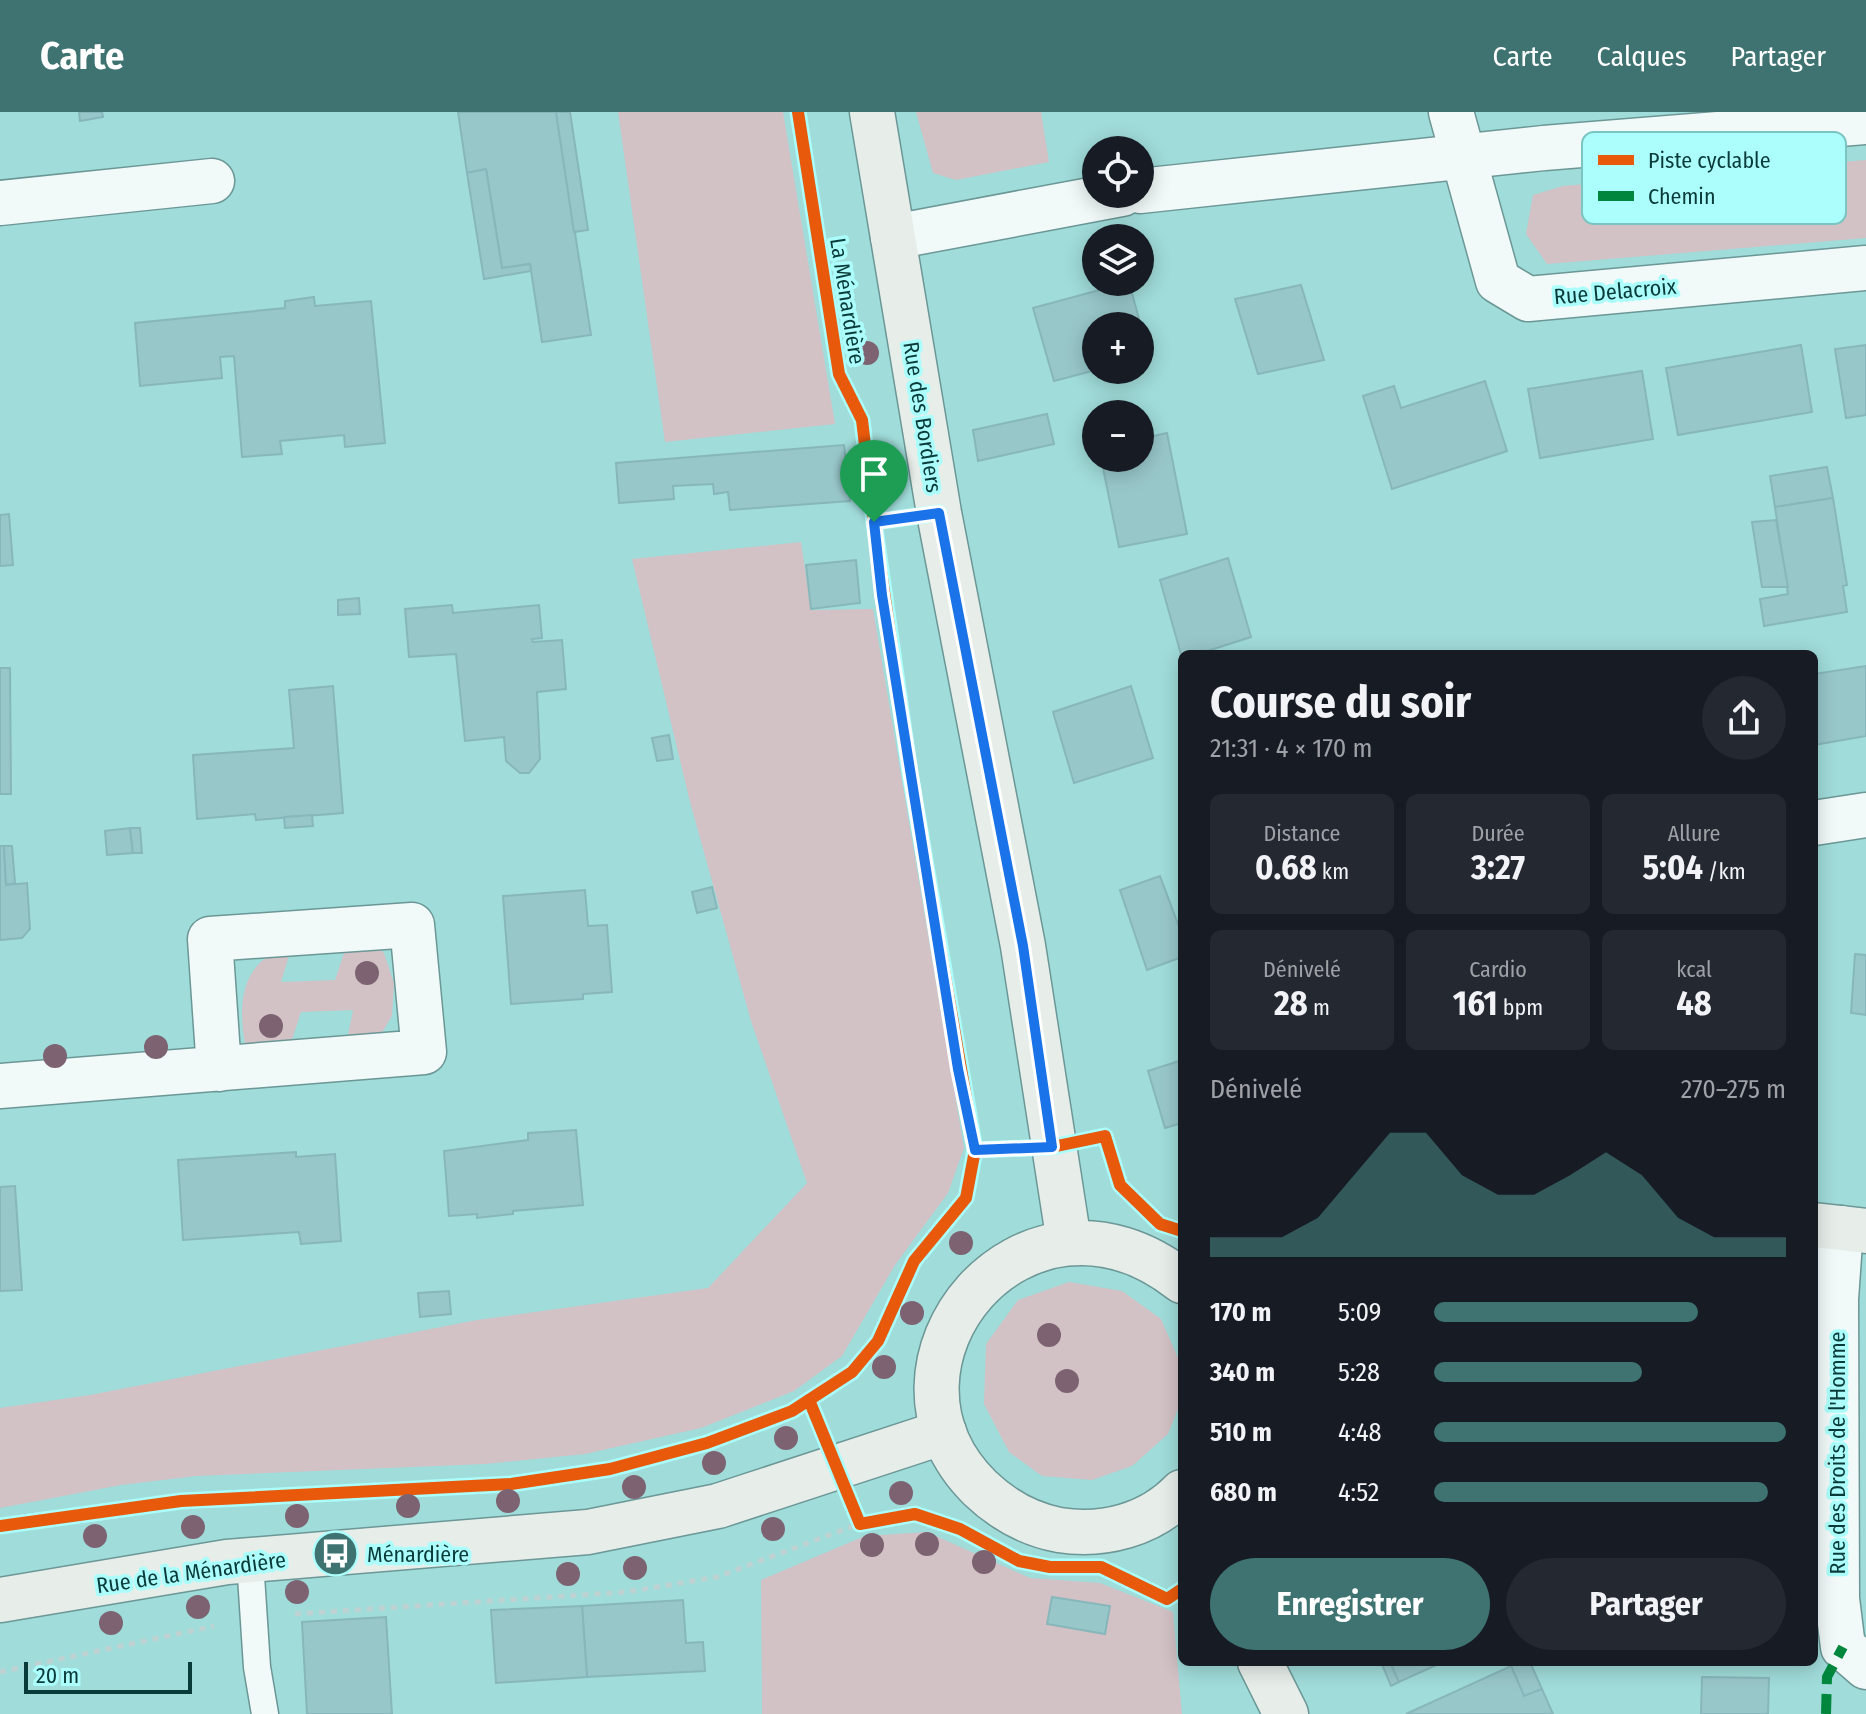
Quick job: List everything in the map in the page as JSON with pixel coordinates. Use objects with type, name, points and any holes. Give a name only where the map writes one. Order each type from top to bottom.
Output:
[{"type":"main road","name":"Rue des Bordiers","points":[[872,112],[937,501],[1023,946],[1069,1242]]},
{"type":"main road","points":[[1177,1508],[1127,1527],[1082,1533],[1037,1526],[997,1504],[965,1473],[944,1432],[937,1389],[943,1346],[961,1307],[990,1275],[1027,1252],[1069,1242],[1114,1244],[1155,1260],[1178,1278]]},
{"type":"main road","name":"Rue de la Ménardière","points":[[0,1600],[250,1561],[588,1532],[718,1506],[944,1432]]},
{"type":"main road","points":[[1262,1666],[1286,1714]]},
{"type":"street","name":"Rue Delacroix","points":[[1451,112],[1498,281],[1528,299],[1866,268]]},
{"type":"street","points":[[1751,132],[1866,122]]},
{"type":"street","points":[[1154,190],[1582,147]]},
{"type":"street","points":[[0,203],[212,181]]},
{"type":"street","points":[[893,237],[1082,202]]},
{"type":"street","points":[[1818,822],[1866,815]]},
{"type":"street","points":[[0,1086],[219,1069],[424,1052],[412,925],[210,939],[219,1069]]},
{"type":"street","name":"Rue des Droits de l'Homme","points":[[1840,1228],[1836,1299],[1839,1632],[1843,1647],[1866,1667]]},
{"type":"lane","points":[[250,1561],[265,1714]]},
{"type":"path","points":[[0,1672],[254,1617],[640,1590],[717,1577],[860,1524]]},
{"type":"shaded area","points":[[618,112],[783,112],[835,424],[665,442]]},
{"type":"shaded area","points":[[916,112],[1041,112],[1049,162],[956,180],[933,173]]},
{"type":"shaded area","points":[[1866,160],[1866,238],[1547,264],[1526,234],[1533,195],[1563,186],[1582,184],[1582,224],[1846,224],[1846,162]]},
{"type":"shaded area","points":[[801,542],[811,610],[873,609],[964,1148],[948,1193],[895,1265],[842,1356],[794,1391],[701,1428],[585,1454],[485,1464],[196,1476],[121,1485],[0,1508],[0,1408],[90,1395],[477,1320],[708,1288],[807,1183],[751,1021],[690,802],[632,559]]},
{"type":"shaded area","points":[[347,944],[376,946],[384,953],[394,983],[392,1016],[374,1046],[345,1051],[353,1010],[301,1012],[287,1055],[246,1049],[243,1000],[252,972],[262,961],[292,946],[281,982],[335,980]]},
{"type":"shaded area","points":[[1069,1282],[1122,1291],[1161,1319],[1178,1358],[1178,1409],[1168,1434],[1132,1466],[1092,1480],[1042,1476],[1009,1452],[984,1404],[986,1344],[1018,1300]]},
{"type":"shaded area","points":[[927,1532],[1030,1578],[1100,1583],[1173,1612],[1182,1714],[762,1714],[761,1580],[865,1536]]},
{"type":"building","points":[[79,112],[102,112],[103,117],[80,121]]},
{"type":"building","points":[[458,112],[556,112],[591,335],[542,342],[530,264],[502,268],[486,169],[467,173]]},
{"type":"building","points":[[556,112],[570,112],[588,230],[574,232]]},
{"type":"building","points":[[486,169],[502,268],[530,264],[531,271],[484,279],[467,173]]},
{"type":"building","points":[[1301,285],[1324,360],[1258,374],[1235,299]]},
{"type":"building","points":[[1082,295],[1133,296],[1137,312],[1082,312],[1082,374],[1054,381],[1033,308]]},
{"type":"building","points":[[314,297],[315,306],[371,301],[385,443],[345,447],[344,435],[280,441],[282,454],[242,457],[234,356],[220,357],[222,378],[140,386],[135,323],[285,308],[285,301]]},
{"type":"building","points":[[1801,345],[1812,412],[1678,435],[1666,368]]},
{"type":"building","points":[[1866,345],[1866,415],[1846,418],[1835,349]]},
{"type":"building","points":[[1642,371],[1653,439],[1540,458],[1528,389]]},
{"type":"building","points":[[1485,381],[1507,451],[1392,489],[1363,396],[1394,386],[1401,408]]},
{"type":"building","points":[[1047,414],[1054,444],[978,461],[973,430]]},
{"type":"building","points":[[1167,433],[1187,534],[1119,547],[1104,472],[1154,472],[1154,436]]},
{"type":"building","points":[[844,445],[850,501],[730,510],[728,492],[714,494],[713,484],[673,486],[674,499],[619,503],[616,463]]},
{"type":"building","points":[[1827,467],[1833,498],[1775,507],[1770,476]]},
{"type":"building","points":[[1833,498],[1847,585],[1843,586],[1847,612],[1764,626],[1760,599],[1788,594],[1775,507]]},
{"type":"building","points":[[9,514],[13,565],[0,566],[0,515]]},
{"type":"building","points":[[1776,520],[1788,587],[1762,587],[1752,522]]},
{"type":"building","points":[[1228,558],[1251,637],[1210,650],[1180,650],[1160,580]]},
{"type":"building","points":[[856,560],[860,603],[811,609],[806,565]]},
{"type":"building","points":[[359,598],[360,614],[338,615],[338,600]]},
{"type":"building","points":[[452,605],[453,613],[539,605],[542,638],[532,639],[533,642],[562,640],[566,689],[537,692],[540,759],[529,773],[520,773],[506,761],[504,737],[465,741],[456,654],[409,657],[405,609]]},
{"type":"building","points":[[1866,666],[1866,736],[1818,744],[1818,673]]},
{"type":"building","points":[[0,668],[10,668],[11,794],[0,794]]},
{"type":"building","points":[[333,686],[343,813],[256,820],[255,814],[197,819],[193,755],[294,748],[289,690]]},
{"type":"building","points":[[1131,686],[1153,758],[1074,783],[1053,712]]},
{"type":"building","points":[[669,735],[673,759],[657,761],[652,738]]},
{"type":"building","points":[[312,815],[313,826],[285,828],[284,817]]},
{"type":"building","points":[[130,828],[133,853],[107,855],[105,831]]},
{"type":"building","points":[[130,828],[140,828],[142,853],[133,853]]},
{"type":"building","points":[[0,846],[4,846],[6,885],[27,883],[30,929],[22,938],[0,940]]},
{"type":"building","points":[[4,846],[12,846],[15,883],[6,885]]},
{"type":"building","points":[[1160,876],[1178,924],[1178,958],[1147,970],[1120,890]]},
{"type":"building","points":[[712,887],[717,908],[697,913],[692,892]]},
{"type":"building","points":[[585,890],[588,926],[607,925],[612,992],[583,994],[583,999],[511,1004],[503,896]]},
{"type":"building","points":[[1855,954],[1866,955],[1866,1015],[1851,1013]]},
{"type":"building","points":[[1178,1061],[1178,1124],[1165,1128],[1148,1071]]},
{"type":"building","points":[[576,1130],[583,1205],[513,1211],[513,1214],[477,1218],[477,1214],[449,1216],[444,1151],[528,1140],[528,1133]]},
{"type":"building","points":[[296,1152],[296,1157],[335,1154],[341,1241],[301,1244],[299,1232],[183,1240],[178,1160]]},
{"type":"building","points":[[15,1186],[22,1290],[0,1291],[0,1187]]},
{"type":"building","points":[[449,1291],[451,1314],[420,1317],[418,1293]]},
{"type":"building","points":[[1052,1597],[1110,1606],[1105,1634],[1047,1624]]},
{"type":"building","points":[[683,1600],[686,1643],[703,1642],[705,1671],[587,1677],[582,1606]]},
{"type":"building","points":[[582,1606],[587,1677],[496,1683],[491,1610]]},
{"type":"building","points":[[386,1617],[392,1714],[307,1714],[302,1622]]},
{"type":"building","points":[[1383,1666],[1392,1666],[1399,1682],[1391,1686]]},
{"type":"building","points":[[1392,1666],[1434,1666],[1399,1682]]},
{"type":"building","points":[[1511,1666],[1532,1666],[1542,1689],[1524,1696]]},
{"type":"building","points":[[1511,1666],[1524,1696],[1542,1689],[1553,1714],[1406,1714]]},
{"type":"building","points":[[1702,1677],[1769,1678],[1768,1714],[1701,1714]]},
{"type":"marked path","points":[[1826,1714],[1827,1677],[1843,1647]]},
{"type":"cycle path","name":"La Ménardière","points":[[798,112],[839,374],[862,420],[874,522],[939,513]]},
{"type":"cycle path","points":[[0,1526],[181,1501],[511,1484],[610,1469],[707,1443],[792,1411],[852,1372],[878,1341],[914,1261],[966,1198],[975,1150],[910,773],[874,522]]},
{"type":"cycle path","points":[[975,1150],[1052,1147],[1105,1136],[1120,1185],[1160,1224],[1178,1230]]},
{"type":"cycle path","points":[[809,1400],[860,1524],[915,1514],[960,1529],[1019,1561],[1050,1567],[1101,1567],[1167,1599],[1178,1592]]},
{"type":"place","name":"Ménardière","points":[[336,1554]]},
{"type":"route","points":[[939,513],[1023,946],[1052,1147],[975,1150],[958,1069],[910,773],[882,595],[874,522],[939,513]]}]
